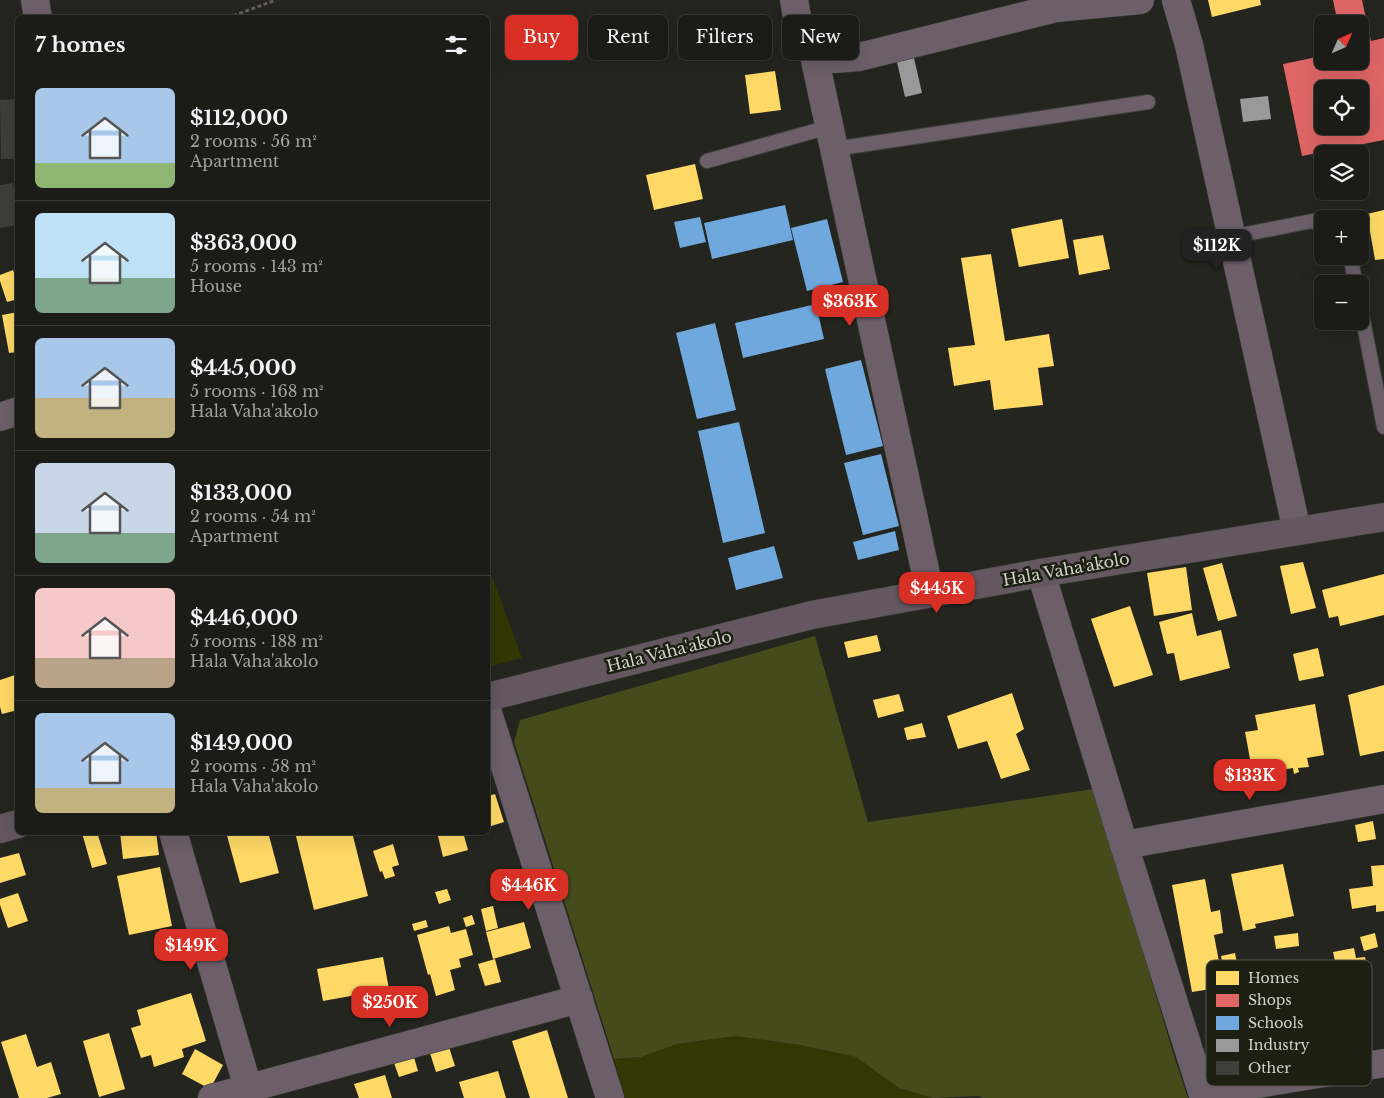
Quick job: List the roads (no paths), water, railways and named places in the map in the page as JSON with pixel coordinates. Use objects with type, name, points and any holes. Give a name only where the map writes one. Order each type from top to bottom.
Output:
[{"type":"main road","name":"Hala Vaha'akolo","points":[[490,696],[812,615],[1041,572],[1384,517]]},
{"type":"main road","points":[[0,829],[15,825]]},
{"type":"street","points":[[35,0],[38,15]]},
{"type":"street","points":[[794,0],[797,15]]},
{"type":"street","points":[[859,57],[1055,4],[1140,0]]},
{"type":"street","points":[[1176,0],[1190,46],[1297,531]]},
{"type":"street","points":[[815,60],[930,594]]},
{"type":"street","points":[[0,417],[15,412]]},
{"type":"street","points":[[1041,572],[1203,1096],[1258,1086]]},
{"type":"street","points":[[490,718],[610,1098]]},
{"type":"street","points":[[1124,845],[1384,799]]},
{"type":"street","points":[[174,835],[249,1093]]},
{"type":"street","points":[[212,1098],[249,1093],[579,999]]},
{"type":"lane","points":[[707,161],[832,138],[1148,102]]},
{"type":"lane","points":[[1232,237],[1314,222]]},
{"type":"lane","points":[[1365,330],[1384,427]]}]
